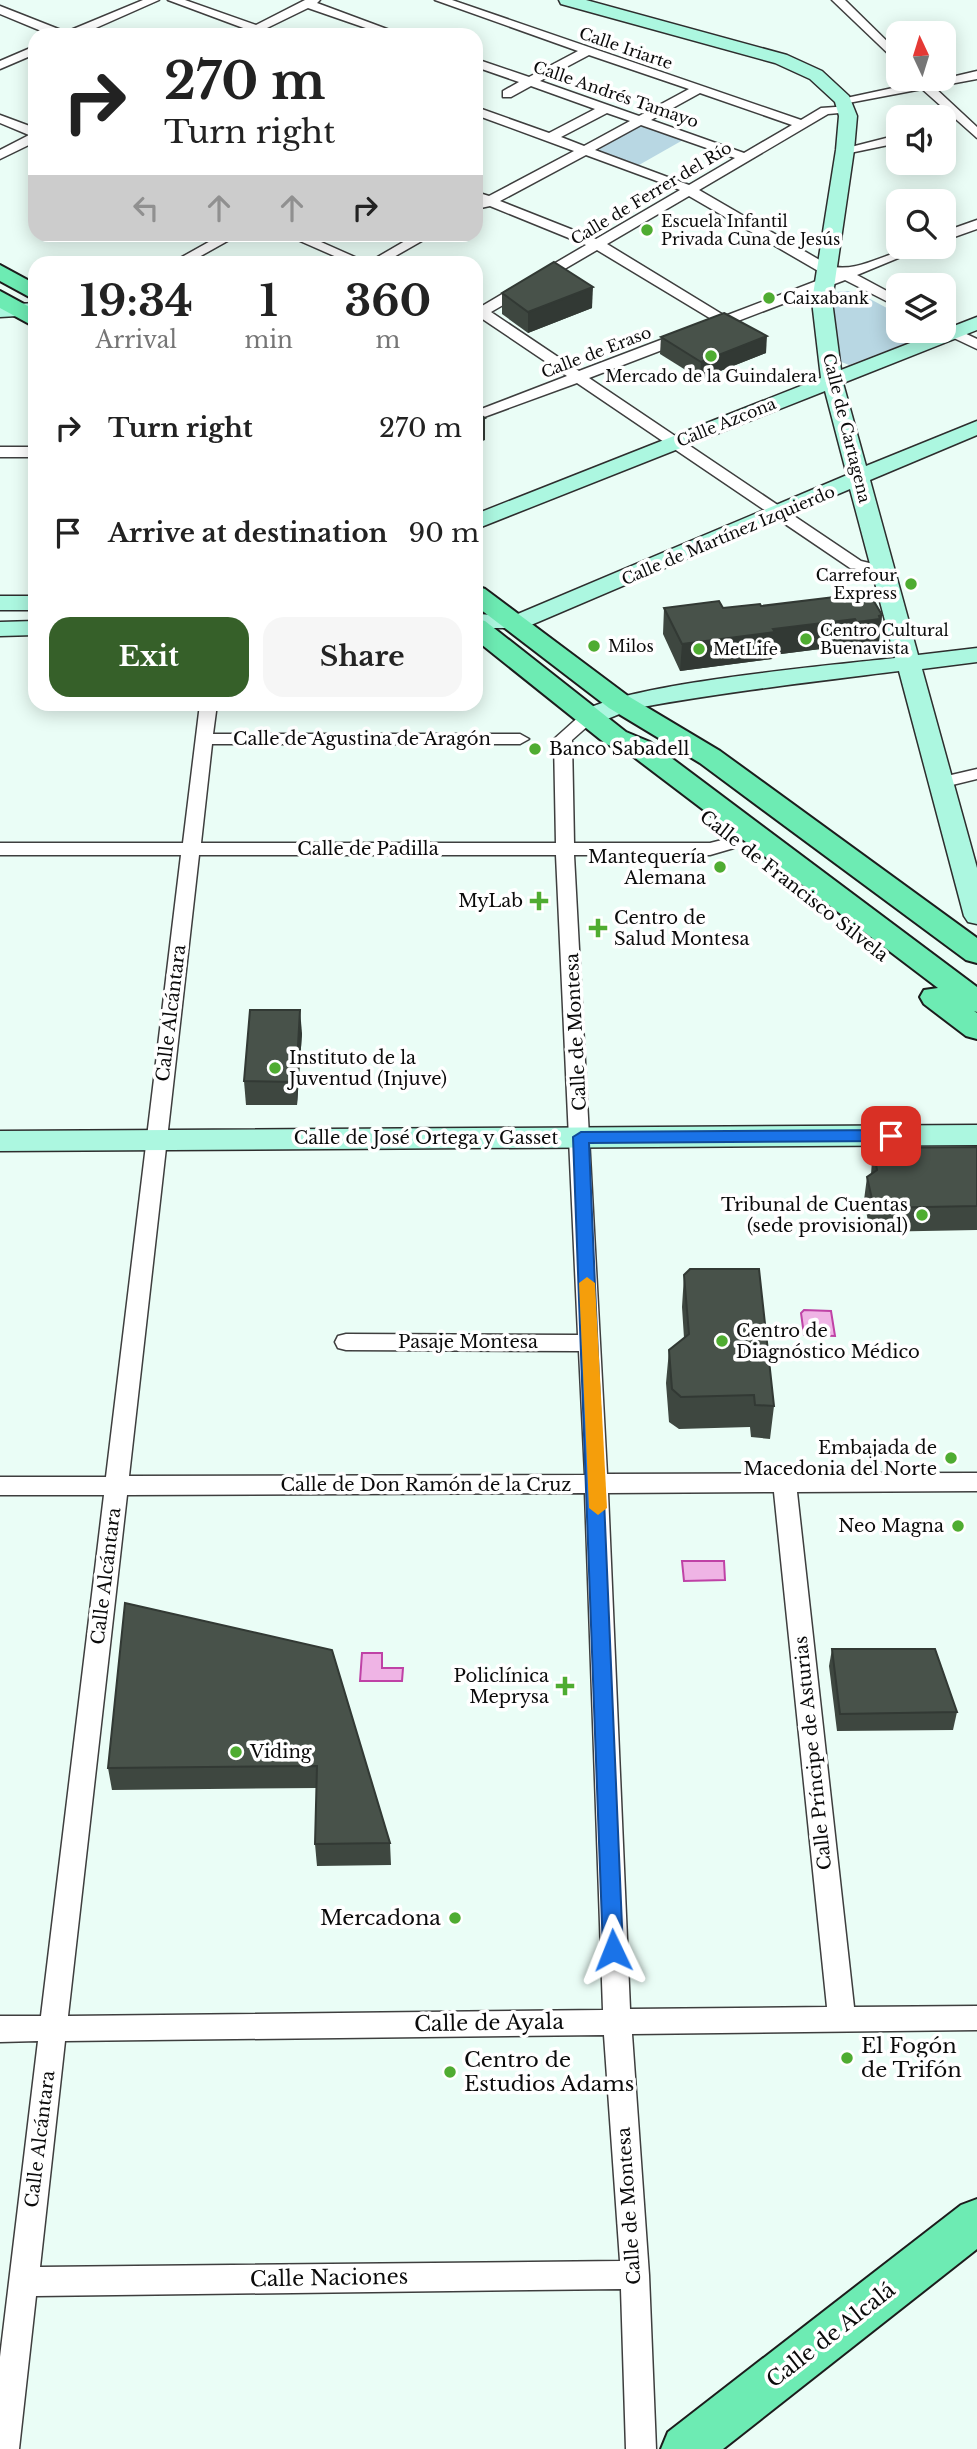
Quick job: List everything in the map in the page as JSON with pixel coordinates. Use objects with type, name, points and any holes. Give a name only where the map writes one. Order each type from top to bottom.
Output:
[{"type":"main road","points":[[0,272],[28,289]]},
{"type":"main road","points":[[0,298],[23,313]]},
{"type":"main road","name":"Calle de Francisco Silvela","points":[[483,599],[622,704],[683,744],[710,757],[977,953]]},
{"type":"main road","name":"Calle de Francisco Silvela","points":[[483,632],[616,738],[640,748],[977,1002]]},
{"type":"main road","name":"Calle de Francisco Silvela","points":[[616,738],[623,752],[977,1029]]},
{"type":"main road","name":"Calle de Francisco Silvela","points":[[683,744],[697,766],[977,980]]},
{"type":"main road","name":"Calle de Alcalá","points":[[685,2449],[977,2221]]},
{"type":"street","points":[[87,28],[153,0]]},
{"type":"street","points":[[174,0],[253,28]]},
{"type":"street","name":"Calle Iriarte","points":[[441,0],[801,124]]},
{"type":"street","points":[[567,0],[781,59],[816,75],[845,104]]},
{"type":"street","points":[[838,0],[886,47]]},
{"type":"street","points":[[258,28],[312,2],[379,28]]},
{"type":"street","points":[[0,10],[45,28]]},
{"type":"street","points":[[507,94],[588,51]]},
{"type":"street","points":[[0,65],[28,53]]},
{"type":"street","name":"Calle Andrés Tamayo","points":[[483,65],[744,157]]},
{"type":"street","name":"Calle de Ferrer del Río","points":[[956,78],[977,75]]},
{"type":"street","points":[[483,205],[699,89]]},
{"type":"street","name":"Calle de Ferrer del Río","points":[[483,308],[598,245],[825,111],[890,91]]},
{"type":"street","points":[[932,91],[974,128]]},
{"type":"street","name":"Calle de Cartagena","points":[[845,104],[845,150],[825,276],[823,314],[832,380],[940,783],[968,851],[977,916]]},
{"type":"street","points":[[550,138],[605,109]]},
{"type":"street","points":[[483,114],[689,189],[825,276],[845,274],[886,259]]},
{"type":"street","points":[[0,119],[28,132]]},
{"type":"street","points":[[956,129],[974,128]]},
{"type":"street","points":[[0,155],[28,139]]},
{"type":"street","points":[[845,150],[886,141]]},
{"type":"street","points":[[483,198],[598,245],[724,321]]},
{"type":"street","points":[[956,232],[977,224]]},
{"type":"street","points":[[192,256],[219,242]]},
{"type":"street","points":[[310,242],[344,256]]},
{"type":"street","points":[[387,256],[413,242]]},
{"type":"street","points":[[845,274],[886,296]]},
{"type":"street","name":"Calle de Eraso","points":[[483,413],[724,321],[825,276]]},
{"type":"street","points":[[483,314],[856,565],[884,571]]},
{"type":"street","name":"Calle Azcona","points":[[956,328],[977,323]]},
{"type":"street","points":[[956,334],[977,345]]},
{"type":"street","name":"Calle Azcona","points":[[483,519],[919,343]]},
{"type":"street","name":"Calle de Martínez Izquierdo","points":[[516,624],[977,427]]},
{"type":"street","points":[[0,452],[28,452]]},
{"type":"street","points":[[0,603],[28,603]]},
{"type":"street","points":[[483,622],[516,624]]},
{"type":"street","points":[[0,629],[28,628]]},
{"type":"street","points":[[589,717],[622,704],[718,686],[977,655]]},
{"type":"street","name":"Calle Alcántara","points":[[4,2449],[207,711]]},
{"type":"street","name":"Calle de Montesa","points":[[589,717],[563,739],[565,849],[597,1485],[616,2021],[635,2275],[641,2449]]},
{"type":"street","name":"Calle de Agustina de Aragón","points":[[204,739],[520,739]]},
{"type":"street","points":[[940,783],[977,774]]},
{"type":"street","name":"Calle de Padilla","points":[[0,849],[710,849],[728,844],[732,838]]},
{"type":"street","name":"Calle de José Ortega y Gasset","points":[[0,1141],[977,1135]]},
{"type":"street","name":"Pasaje Montesa","points":[[346,1342],[590,1343]]},
{"type":"street","name":"Calle de Don Ramón de la Cruz","points":[[0,1486],[977,1482]]},
{"type":"street","name":"Calle Príncipe de Asturias","points":[[785,1484],[842,2021]]},
{"type":"street","name":"Calle de Ayala","points":[[0,2029],[977,2018]]},
{"type":"street","name":"Calle Naciones","points":[[24,2282],[635,2275]]},
{"type":"shaded area","points":[[636,127],[646,127],[683,140],[639,165],[600,151],[600,147]]},
{"type":"shaded area","points":[[835,292],[859,293],[886,308],[886,343],[907,343],[849,365],[839,361],[832,297]]},
{"type":"shaded area","points":[[804,1310],[831,1311],[835,1336],[804,1335],[801,1313]]},
{"type":"shaded area","points":[[682,1561],[724,1561],[725,1580],[684,1581]]},
{"type":"shaded area","points":[[362,1653],[382,1653],[382,1668],[403,1668],[402,1681],[360,1681]]},
{"type":"building","points":[[554,262],[593,287],[528,312],[502,293]]},
{"type":"building","points":[[724,313],[767,336],[701,362],[661,337]]},
{"type":"building","points":[[864,591],[869,593],[882,615],[879,616],[880,619],[857,622],[855,619],[773,629],[775,632],[682,644],[664,608],[719,601],[723,608],[761,606]]},
{"type":"building","name":"Instituto de la Juventud (Injuve)","points":[[250,1010],[300,1010],[296,1082],[244,1081]]},
{"type":"building","points":[[977,1147],[977,1206],[874,1208],[867,1177],[877,1170],[873,1148]]},
{"type":"building","name":"Centro de Diagnóstico Médico","points":[[690,1269],[759,1269],[774,1406],[755,1405],[754,1395],[681,1397],[672,1389],[669,1350],[689,1334],[684,1275]]},
{"type":"building","name":"Viding","points":[[125,1603],[332,1650],[390,1843],[315,1844],[317,1766],[108,1768]]},
{"type":"building","points":[[832,1649],[935,1649],[957,1712],[840,1714]]},
{"type":"slow traffic","points":[[587,1283],[598,1508]]},
{"type":"place","name":"Escuela Infantil Privada Cuna de Jesús","points":[[647,230]]},
{"type":"place","name":"Caixabank","points":[[769,298]]},
{"type":"place","name":"Mercado de la Guindalera","points":[[711,356]]},
{"type":"place","name":"Carrefour Express","points":[[911,584]]},
{"type":"place","name":"Centro Cultural Buenavista","points":[[806,639]]},
{"type":"place","name":"Milos","points":[[594,646]]},
{"type":"place","name":"MetLife","points":[[699,649]]},
{"type":"place","name":"Banco Sabadell","points":[[535,749]]},
{"type":"place","name":"Mantequería Alemana","points":[[720,867]]},
{"type":"place","name":"MyLab","points":[[539,901]]},
{"type":"place","name":"Centro de Salud Montesa","points":[[598,928]]},
{"type":"place","name":"Instituto de la Juventud (Injuve)","points":[[275,1068]]},
{"type":"place","name":"Tribunal de Cuentas (sede provisional)","points":[[922,1215]]},
{"type":"place","name":"Centro de Diagnóstico Médico","points":[[722,1341]]},
{"type":"place","name":"Embajada de Macedonia del Norte","points":[[951,1458]]},
{"type":"place","name":"Neo Magna","points":[[958,1526]]},
{"type":"place","name":"Policlínica Meprysa","points":[[565,1686]]},
{"type":"place","name":"Viding","points":[[236,1752]]},
{"type":"place","name":"Mercadona","points":[[455,1918]]},
{"type":"place","name":"El Fogón de Trifón","points":[[847,2058]]},
{"type":"place","name":"Centro de Estudios Adams","points":[[450,2072]]},
{"type":"route","points":[[613,1950],[598,1515],[581,1137],[891,1136]]}]
